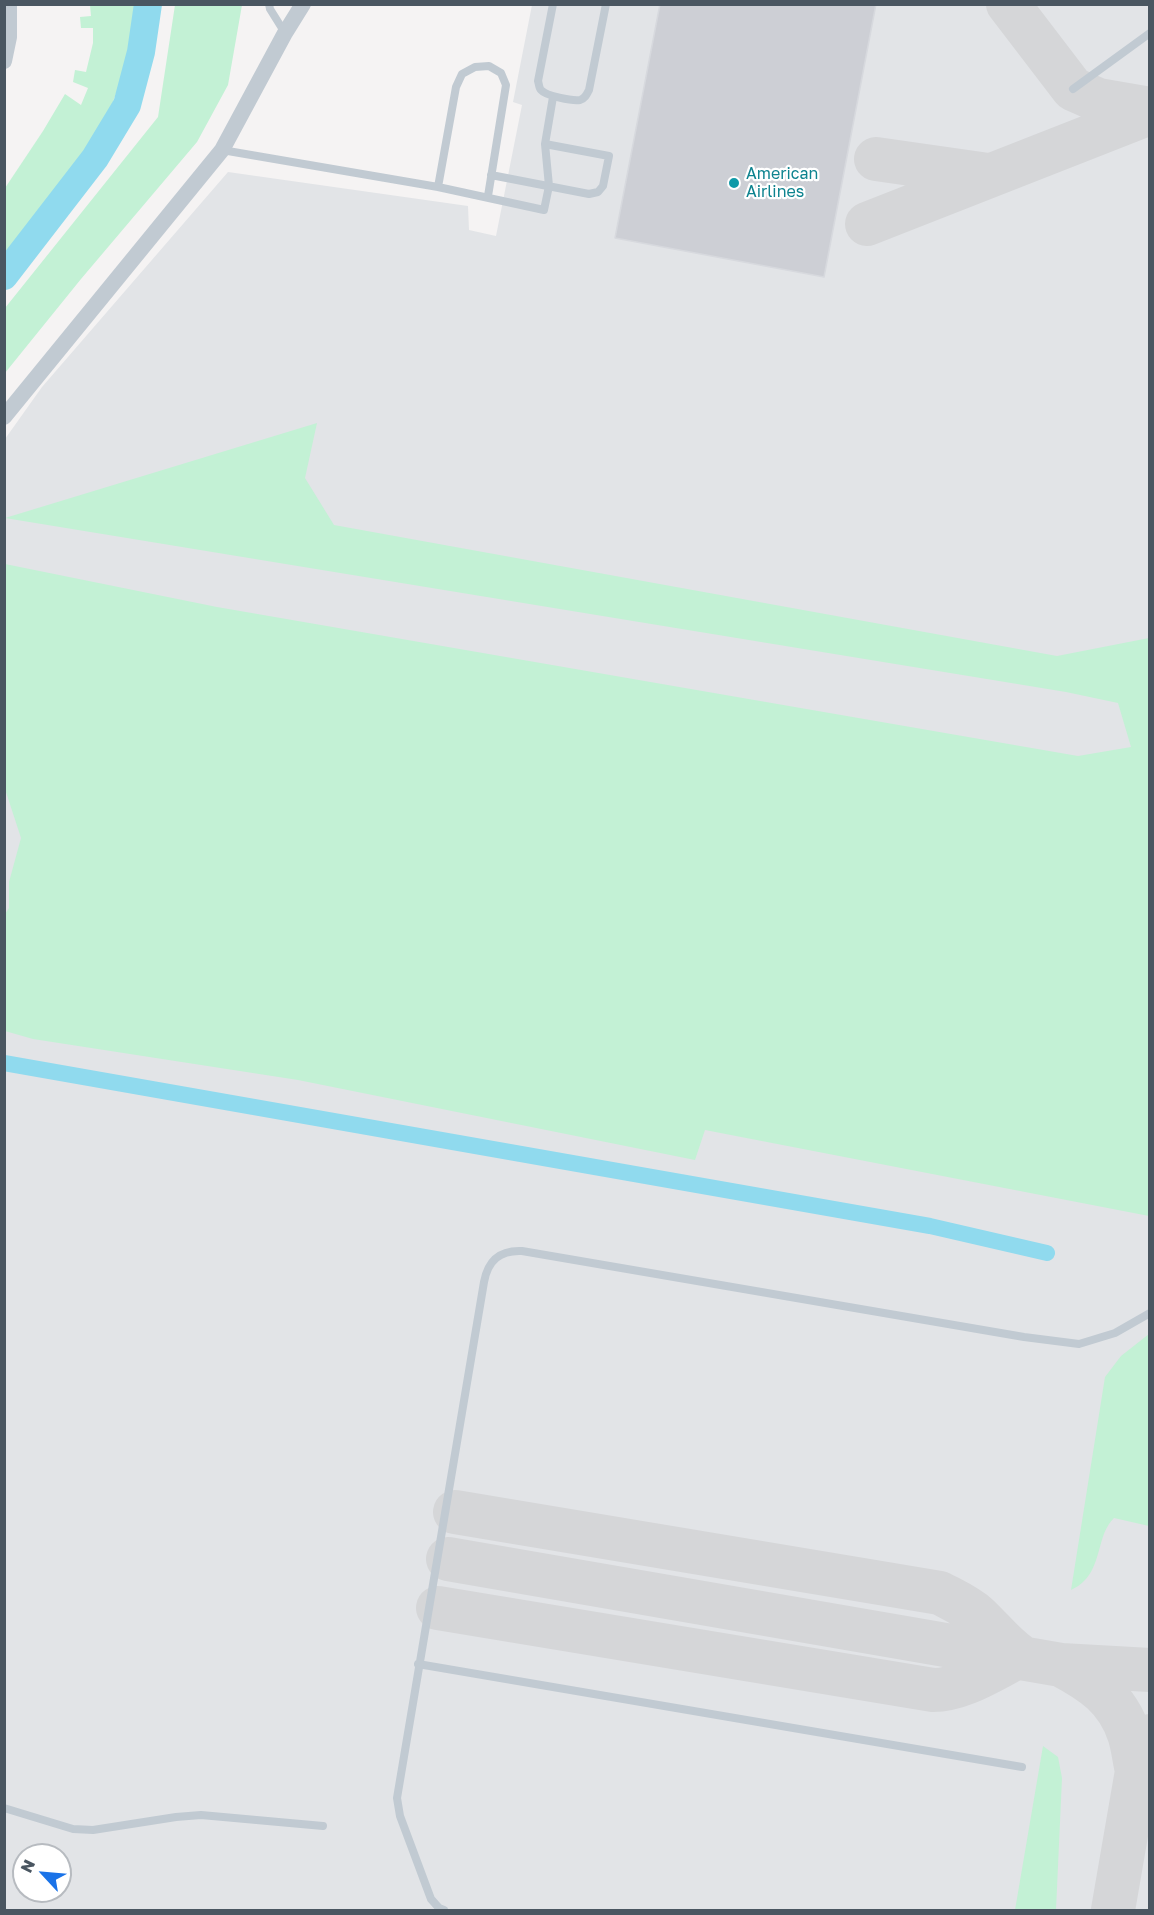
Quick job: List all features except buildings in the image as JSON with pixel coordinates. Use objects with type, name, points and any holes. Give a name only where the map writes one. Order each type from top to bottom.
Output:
[{"type":"street","points":[[4,61],[9,37],[9,4]]},
{"type":"street","points":[[4,417],[222,150],[303,4]]},
{"type":"lane","points":[[269,4],[285,33]]},
{"type":"lane","points":[[553,4],[538,81],[543,92],[553,97],[580,100],[586,97],[589,90],[606,4]]},
{"type":"lane","points":[[1073,89],[1149,33]]},
{"type":"lane","points":[[438,187],[456,87],[462,74],[475,67],[489,66],[501,73],[506,85],[488,196]]},
{"type":"lane","points":[[222,150],[488,196],[544,210],[549,186],[545,144],[553,97]]},
{"type":"lane","points":[[491,176],[590,194],[598,192],[603,186],[609,156],[545,144]]},
{"type":"lane","points":[[444,1911],[431,1899],[400,1816],[397,1798],[486,1270],[492,1260],[502,1253],[522,1251],[1024,1337],[1079,1344],[1115,1334],[1149,1313]]},
{"type":"lane","points":[[418,1664],[1022,1767]]},
{"type":"lane","points":[[4,1808],[74,1829],[93,1830],[201,1815],[323,1826]]},
{"type":"shaded area","points":[[532,5],[1149,5],[1149,1910],[5,1910],[5,439],[42,387],[228,172],[468,206],[469,230],[496,236],[522,105],[513,102]]},
{"type":"green space","points":[[90,5],[141,5],[134,42],[99,142],[29,236],[5,264],[5,188],[65,94],[81,105],[88,88],[73,82],[75,70],[86,72],[93,43],[93,28],[81,28],[80,17],[91,16]]},
{"type":"green space","points":[[175,5],[242,5],[228,85],[197,142],[5,373],[5,308],[158,117]]},
{"type":"green space","points":[[317,423],[305,478],[334,525],[1057,656],[1149,638],[1149,1216],[705,1130],[695,1160],[298,1080],[33,1039],[5,1031],[5,914],[9,908],[9,882],[21,838],[5,789],[5,564],[217,607],[1078,756],[1131,747],[1118,703],[1066,692],[5,518]]},
{"type":"green space","points":[[1149,1334],[1149,1526],[1114,1518],[1105,1532],[1089,1575],[1071,1590],[1105,1377],[1121,1356]]},
{"type":"green space","points":[[1043,1746],[1058,1757],[1062,1778],[1056,1910],[1015,1910]]},
{"type":"waterway","points":[[4,276],[95,158],[127,105],[141,52],[148,4]]},
{"type":"waterway","points":[[4,1063],[930,1226],[1047,1253]]},
{"type":"taxiway","points":[[1008,4],[1073,89],[1098,100],[1150,109]]},
{"type":"taxiway","points":[[867,224],[1150,113]]},
{"type":"taxiway","points":[[876,159],[988,175]]},
{"type":"taxiway","points":[[438,1608],[933,1690],[967,1683],[1020,1656],[974,1612],[940,1593],[455,1512]]},
{"type":"taxiway","points":[[448,1559],[1061,1665],[1150,1670]]},
{"type":"taxiway","points":[[1061,1665],[1103,1692],[1118,1710],[1130,1738],[1137,1771]]},
{"type":"taxiway","points":[[1113,1910],[1141,1751],[1150,1736]]},
{"type":"place","name":"American Airlines","points":[[734,183]]}]
